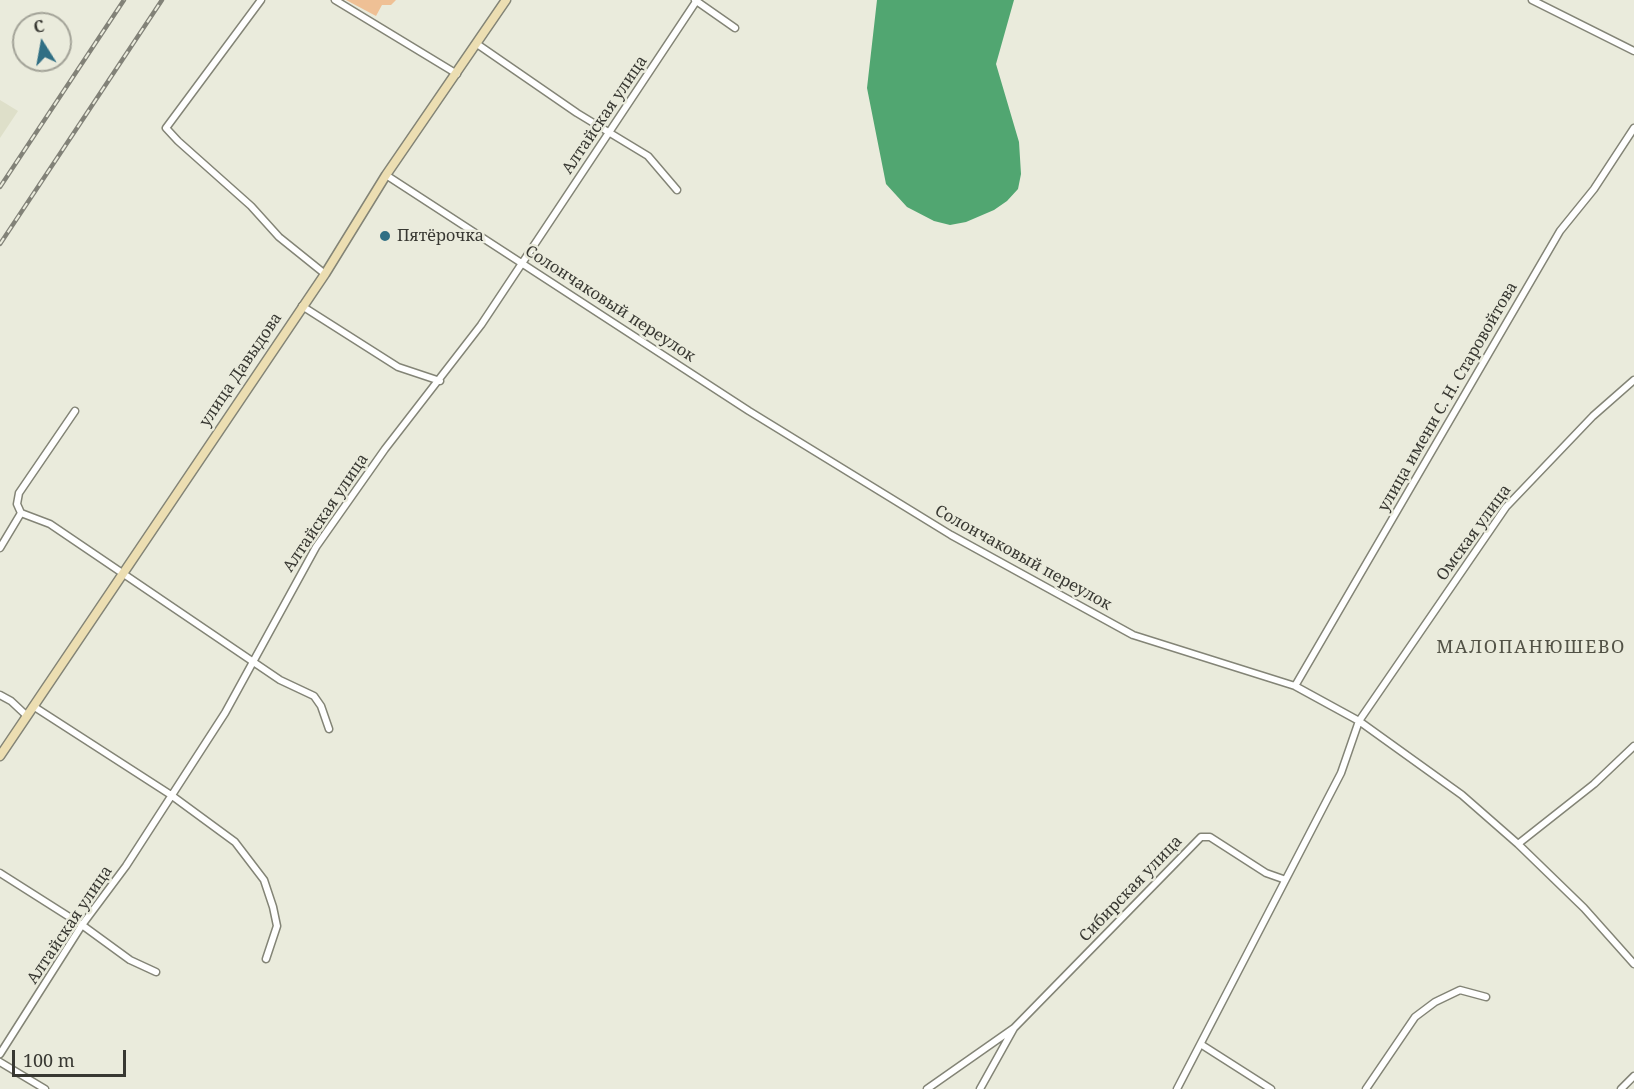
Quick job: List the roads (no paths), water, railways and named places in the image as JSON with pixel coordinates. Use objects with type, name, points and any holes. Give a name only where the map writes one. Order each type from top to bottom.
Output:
[{"type":"main road","name":"улица Давыдова","points":[[0,756],[325,274],[386,175],[506,0]]},
{"type":"street","points":[[261,0],[166,128],[251,206],[279,237],[325,274]]},
{"type":"street","points":[[335,0],[457,74]]},
{"type":"street","points":[[696,0],[735,28]]},
{"type":"street","name":"Алтайская улица","points":[[0,1054],[82,925],[126,866],[225,713],[252,660],[316,547],[385,449],[481,326],[696,0]]},
{"type":"street","points":[[1532,0],[1634,51]]},
{"type":"street","points":[[477,44],[577,113],[611,131],[648,156],[678,190]]},
{"type":"street","name":"улица имени С. Н. Старовойтова","points":[[1296,686],[1560,231],[1594,189],[1634,128]]},
{"type":"street","name":"Солончаковый переулок","points":[[386,175],[749,411],[951,535],[1133,635],[1296,686],[1359,721],[1462,795],[1518,844],[1584,908],[1634,964]]},
{"type":"street","points":[[303,306],[398,367],[440,381]]},
{"type":"street","name":"Омская улица","points":[[1359,721],[1506,507],[1593,416],[1634,380]]},
{"type":"street","points":[[75,411],[19,493],[17,504],[21,513],[50,524],[280,680],[314,696],[321,706],[329,729]]},
{"type":"street","points":[[0,548],[21,513]]},
{"type":"street","points":[[0,695],[11,701],[27,716]]},
{"type":"street","points":[[33,706],[171,795],[235,842],[264,880],[277,926],[266,959]]},
{"type":"street","points":[[1177,1089],[1202,1045],[1283,879],[1341,772],[1359,721]]},
{"type":"street","points":[[1518,844],[1594,784],[1634,746]]},
{"type":"street","name":"Сибирская улица","points":[[927,1089],[1014,1028],[1201,837],[1210,837],[1266,873],[1283,879]]},
{"type":"street","points":[[0,873],[82,925],[130,960],[156,972]]},
{"type":"street","points":[[1366,1089],[1415,1017],[1435,1002],[1460,990],[1486,997]]},
{"type":"street","name":"Сибирская улица","points":[[980,1089],[1014,1028]]},
{"type":"street","points":[[1202,1045],[1271,1089]]},
{"type":"street","points":[[0,1062],[45,1089]]},
{"type":"street","points":[[1621,1089],[1634,1076]]},
{"type":"railway","points":[[0,187],[124,0]]},
{"type":"railway","points":[[0,244],[162,0]]},
{"type":"place","name":"Пятёрочка","points":[[385,236]]},
{"type":"district","name":"МАЛОПАНЮШЕВО","points":[[1531,648]]}]
